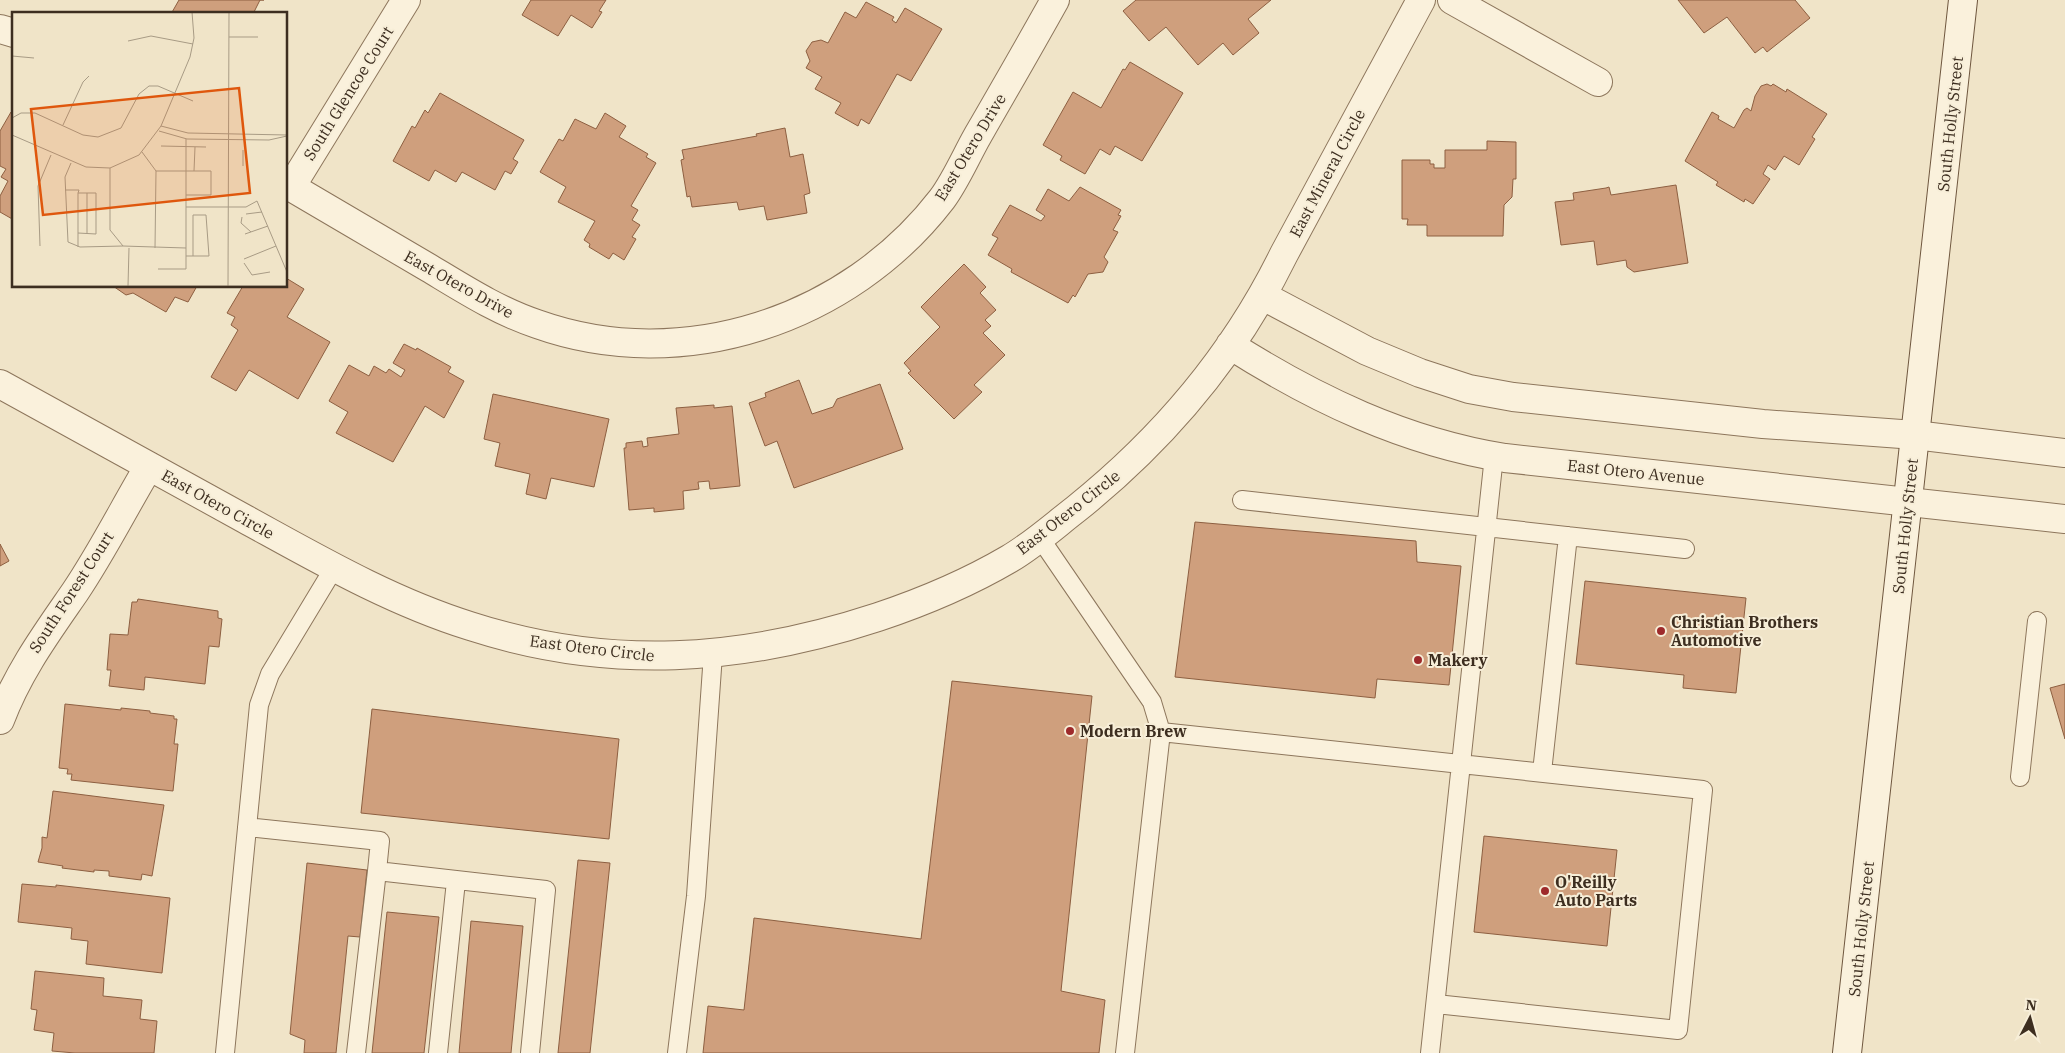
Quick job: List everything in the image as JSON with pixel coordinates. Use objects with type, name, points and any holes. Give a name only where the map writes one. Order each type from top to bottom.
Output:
[{"type":"street","name":"South Glencoe Court","points":[[288,186],[406,0]]},
{"type":"street","name":"East Otero Drive","points":[[288,186],[486,302],[537,325],[586,337],[629,343],[672,343],[709,339],[752,330],[815,306],[864,276],[910,234],[942,198],[1055,0]]},
{"type":"street","name":"East Mineral Circle","points":[[1230,344],[1264,296],[1284,254],[1421,0]]},
{"type":"street","points":[[1452,0],[1598,82]]},
{"type":"street","name":"South Holly Street","points":[[1847,1053],[1963,0]]},
{"type":"street","points":[[1264,296],[1367,351],[1420,373],[1469,389],[1522,398],[1743,422],[1915,435],[2065,453]]},
{"type":"street","name":"East Otero Avenue","points":[[1230,344],[1276,374],[1321,398],[1399,431],[1454,449],[1494,456],[2065,519]]},
{"type":"street","name":"East Otero Circle","points":[[0,384],[334,568],[423,610],[473,627],[526,641],[618,654],[667,657],[713,654],[770,646],[832,632],[899,610],[961,584],[1010,558],[1040,538],[1142,452],[1183,408],[1230,344]]},
{"type":"street","name":"South Forest Court","points":[[0,720],[12,690],[28,659],[75,591],[149,466]]},
{"type":"lane","points":[[1430,1053],[1494,456]]},
{"type":"lane","points":[[1242,500],[1685,549]]},
{"type":"lane","points":[[1542,772],[1568,536]]},
{"type":"lane","points":[[1040,538],[1152,702],[1161,732],[1126,1053]]},
{"type":"lane","points":[[225,1053],[259,705],[270,674],[334,568]]},
{"type":"lane","points":[[2020,777],[2037,621]]},
{"type":"lane","points":[[677,1053],[696,896],[713,654]]},
{"type":"lane","points":[[1161,732],[1703,790],[1678,1030],[1436,1004]]},
{"type":"lane","points":[[247,827],[380,841],[356,1053]]},
{"type":"lane","points":[[377,871],[546,890],[530,1053]]},
{"type":"lane","points":[[438,1053],[456,881]]},
{"type":"building","points":[[179,0],[260,0],[254,12],[172,12]]},
{"type":"building","points":[[531,0],[606,0],[599,11],[602,12],[592,28],[571,15],[558,36],[522,15]]},
{"type":"building","points":[[1136,0],[1271,0],[1248,19],[1259,33],[1233,55],[1223,43],[1198,65],[1166,27],[1149,41],[1123,11]]},
{"type":"building","points":[[1678,0],[1795,0],[1810,18],[1767,52],[1763,47],[1755,53],[1727,17],[1704,33]]},
{"type":"building","points":[[866,2],[894,17],[892,20],[896,23],[905,8],[942,29],[911,81],[897,74],[869,124],[861,119],[858,126],[835,113],[841,103],[815,89],[822,77],[806,68],[810,61],[806,51],[812,42],[821,40],[828,43],[845,12],[856,18]]},
{"type":"building","points":[[1130,62],[1183,93],[1142,161],[1115,146],[1110,155],[1100,149],[1085,174],[1060,160],[1062,156],[1043,145],[1073,92],[1101,108],[1123,69],[1125,70]]},
{"type":"building","points":[[1767,84],[1771,86],[1773,84],[1786,92],[1787,89],[1827,114],[1812,137],[1815,139],[1799,165],[1784,156],[1775,170],[1768,165],[1763,174],[1770,179],[1753,204],[1745,199],[1744,202],[1716,185],[1718,182],[1685,161],[1712,112],[1719,116],[1718,119],[1734,128],[1744,110],[1747,108],[1751,111],[1755,96],[1761,86]]},
{"type":"building","points":[[440,93],[524,140],[513,159],[518,162],[511,174],[505,171],[495,190],[462,172],[456,182],[435,170],[429,181],[393,161],[412,126],[415,128],[425,110],[428,113]]},
{"type":"building","points":[[12,112],[12,219],[0,212],[0,196],[8,181],[1,177],[6,169],[0,166],[0,131]]},
{"type":"building","points":[[605,113],[626,126],[619,137],[648,154],[646,157],[656,163],[631,206],[638,210],[632,220],[640,225],[632,237],[636,239],[624,260],[613,253],[609,259],[589,247],[590,244],[584,240],[595,221],[558,202],[566,187],[540,172],[559,139],[563,141],[575,119],[596,129]]},
{"type":"building","points":[[785,128],[790,157],[803,154],[810,193],[804,195],[807,213],[767,220],[764,206],[739,210],[737,202],[692,207],[690,196],[687,197],[681,160],[684,159],[682,150],[757,136],[756,134]]},
{"type":"building","points":[[1487,141],[1516,142],[1516,179],[1513,179],[1512,197],[1504,205],[1503,236],[1427,236],[1427,225],[1407,225],[1408,219],[1402,219],[1402,160],[1430,160],[1430,164],[1434,164],[1434,168],[1445,168],[1445,150],[1487,150]]},
{"type":"building","points":[[1676,185],[1688,263],[1634,272],[1627,267],[1626,260],[1597,265],[1594,241],[1561,245],[1555,202],[1574,200],[1573,193],[1609,187],[1611,195]]},
{"type":"building","points":[[1080,187],[1121,210],[1118,215],[1121,216],[1113,230],[1118,232],[1104,257],[1108,262],[1103,272],[1088,274],[1075,297],[1073,295],[1068,303],[1011,272],[1012,269],[988,255],[998,238],[992,235],[1010,205],[1041,221],[1045,216],[1036,210],[1048,189],[1069,201]]},
{"type":"building","points":[[964,264],[986,287],[980,293],[996,310],[985,320],[991,326],[983,333],[1005,355],[974,385],[982,392],[954,419],[908,373],[911,371],[904,363],[940,327],[921,307]]},
{"type":"building","points":[[288,279],[304,289],[287,317],[330,342],[298,399],[249,370],[236,391],[211,377],[238,330],[231,325],[235,317],[227,313],[242,288],[288,288]]},
{"type":"building","points":[[116,288],[196,288],[188,302],[175,297],[166,312],[133,293],[126,295]]},
{"type":"building","points":[[404,344],[416,350],[417,348],[451,367],[448,372],[464,381],[444,418],[425,406],[393,462],[336,433],[348,412],[329,401],[349,365],[369,376],[374,366],[386,373],[389,369],[401,377],[405,370],[393,363]]},
{"type":"building","points":[[799,380],[812,414],[833,407],[837,399],[880,384],[903,449],[794,488],[777,441],[765,446],[749,403],[766,397],[765,393]]},
{"type":"building","points":[[493,394],[609,419],[594,487],[551,478],[546,499],[526,494],[530,474],[495,466],[500,443],[484,439]]},
{"type":"building","points":[[714,405],[714,408],[732,406],[740,486],[710,489],[709,481],[698,482],[699,489],[683,491],[684,509],[654,512],[654,508],[629,510],[624,448],[626,448],[626,443],[642,441],[643,447],[648,446],[647,438],[679,434],[676,408]]},
{"type":"building","points":[[1195,522],[1416,541],[1417,562],[1461,566],[1449,685],[1377,679],[1375,698],[1175,677]]},
{"type":"building","points":[[0,544],[9,561],[0,566]]},
{"type":"building","name":"Christian Brothers Automotive","points":[[1585,581],[1746,598],[1736,693],[1683,688],[1684,675],[1576,664]]},
{"type":"building","points":[[138,599],[218,611],[218,618],[222,619],[219,647],[209,646],[205,684],[145,677],[144,690],[109,686],[111,670],[107,670],[110,634],[128,635],[132,602],[137,602]]},
{"type":"building","points":[[952,681],[1092,696],[1061,991],[1105,1000],[1099,1053],[703,1053],[708,1006],[744,1010],[754,918],[921,939]]},
{"type":"building","points":[[2065,684],[2065,739],[2050,688]]},
{"type":"building","points":[[65,704],[150,711],[150,713],[174,716],[174,719],[177,719],[174,744],[178,744],[173,791],[71,780],[72,774],[67,774],[68,769],[59,768]]},
{"type":"building","points":[[372,709],[619,739],[609,839],[361,813]]},
{"type":"building","points":[[53,791],[164,805],[152,876],[142,874],[141,880],[109,876],[109,871],[94,870],[94,872],[62,868],[63,866],[38,862],[42,848],[42,837],[47,838]]},
{"type":"building","name":"O'Reilly Auto Parts","points":[[1484,836],[1617,850],[1607,946],[1474,932]]},
{"type":"building","points":[[578,860],[610,863],[590,1053],[558,1053]]},
{"type":"building","points":[[307,863],[367,870],[360,937],[348,936],[336,1053],[304,1053],[305,1040],[290,1034]]},
{"type":"building","points":[[22,884],[56,887],[56,885],[170,898],[162,973],[86,964],[88,941],[71,939],[72,928],[18,922]]},
{"type":"building","points":[[387,912],[439,917],[424,1053],[372,1053]]},
{"type":"building","points":[[471,921],[523,926],[511,1053],[459,1053]]},
{"type":"building","points":[[35,971],[104,978],[103,996],[142,1000],[140,1019],[157,1021],[154,1053],[75,1053],[52,1051],[54,1033],[34,1030],[37,1010],[31,1009]]},
{"type":"place","name":"Christian Brothers Automotive","points":[[1661,631]]},
{"type":"place","name":"Makery","points":[[1418,660]]},
{"type":"place","name":"Modern Brew","points":[[1070,731]]},
{"type":"place","name":"O'Reilly Auto Parts","points":[[1545,891]]}]
